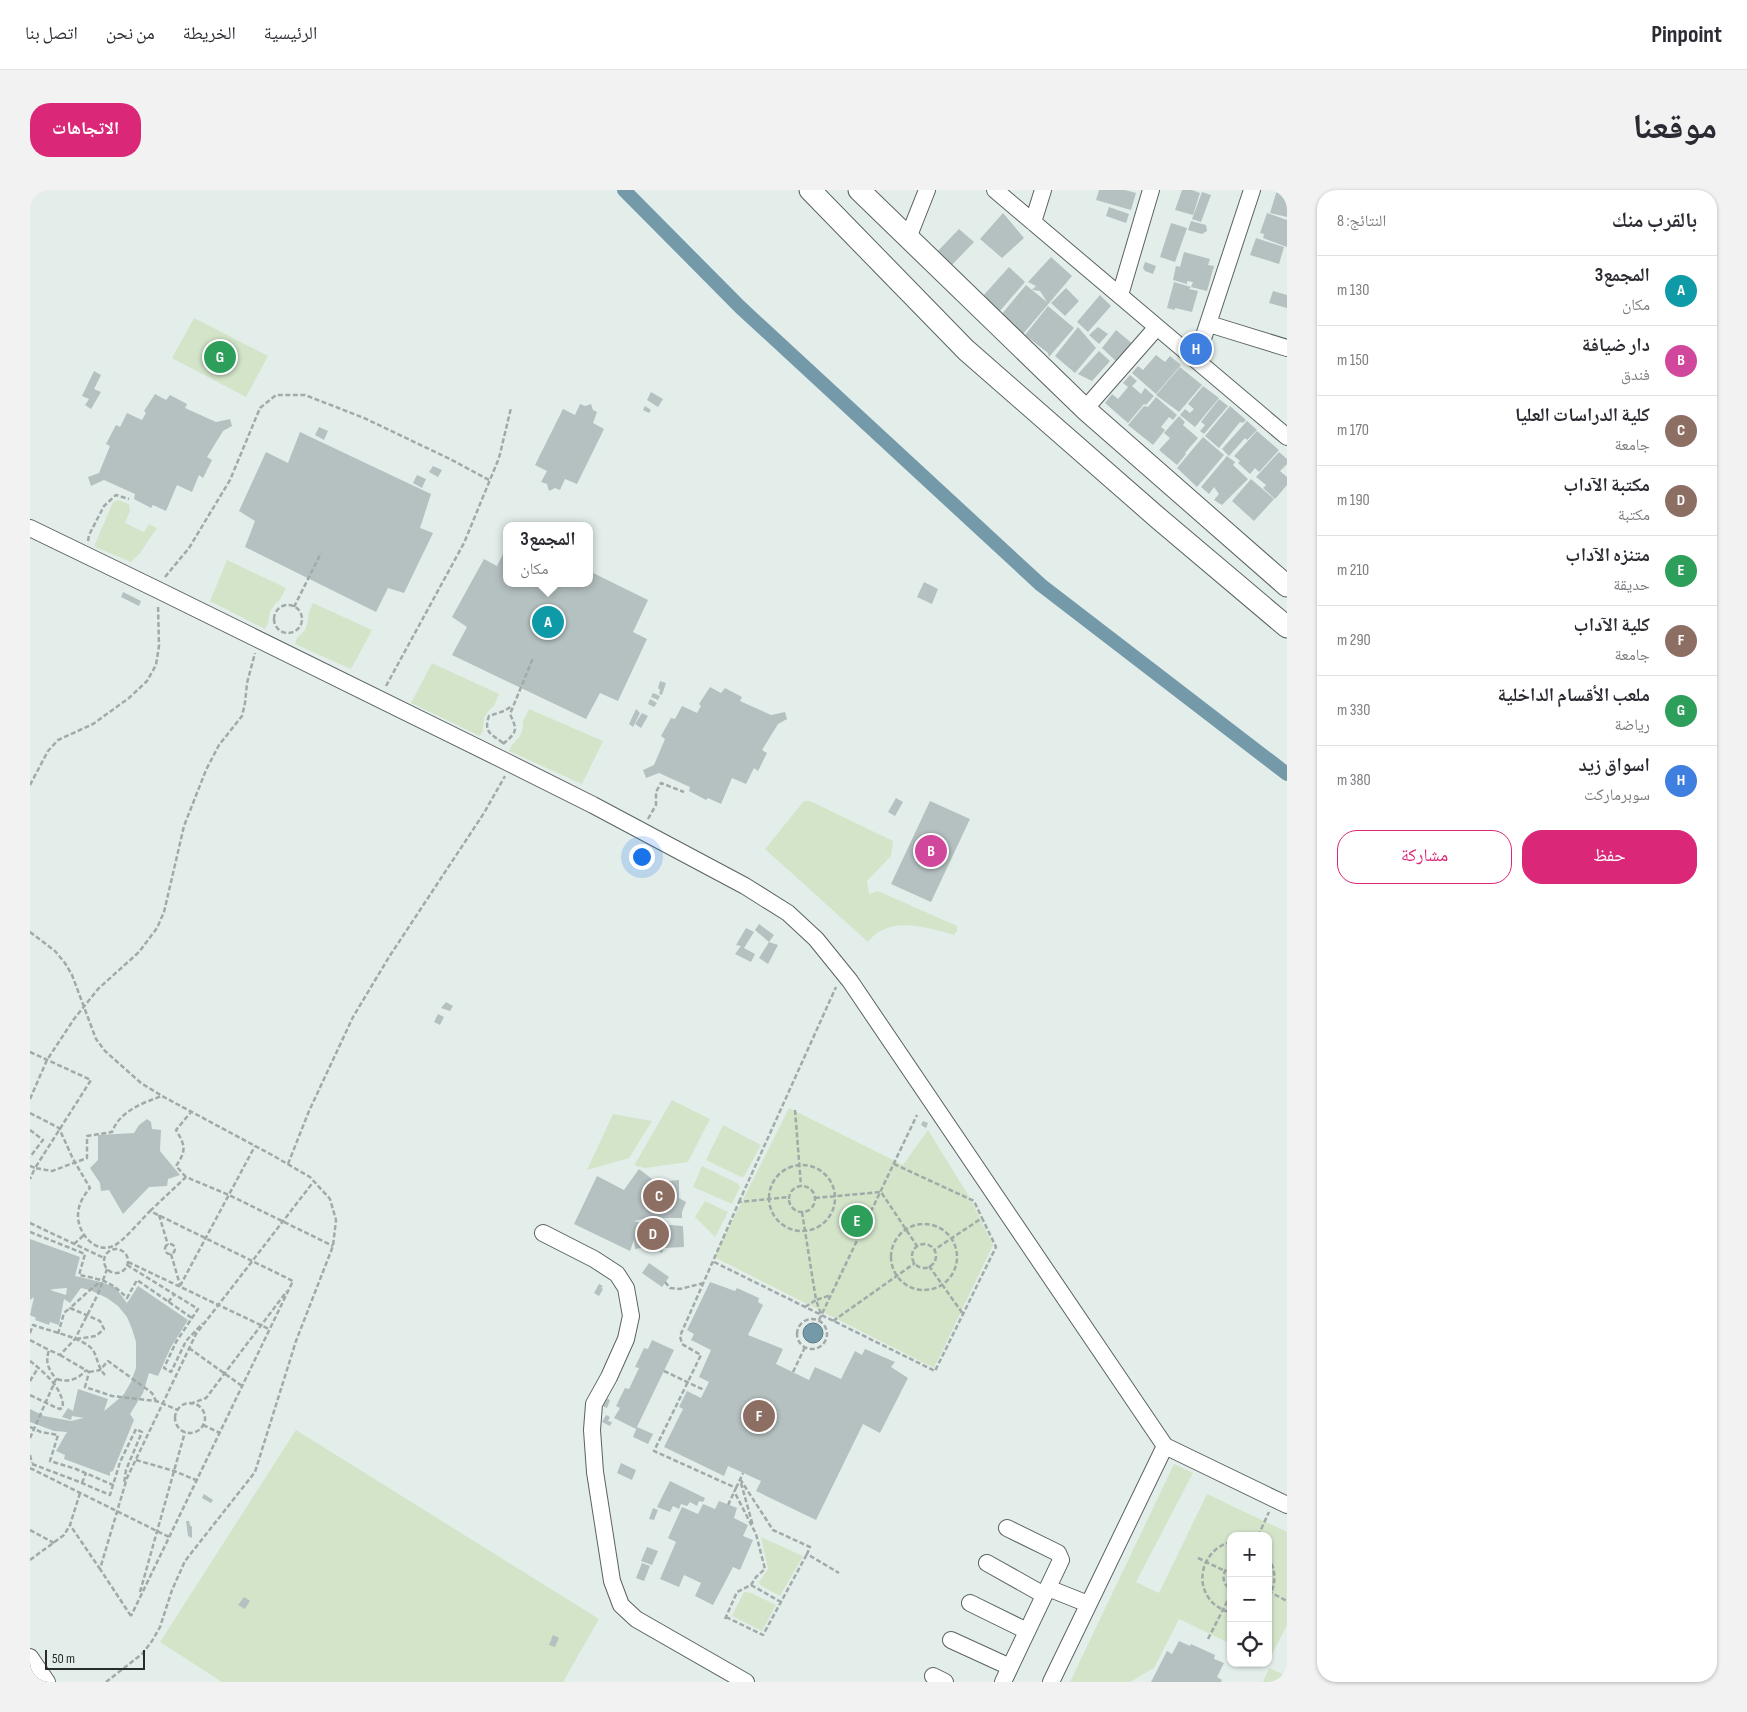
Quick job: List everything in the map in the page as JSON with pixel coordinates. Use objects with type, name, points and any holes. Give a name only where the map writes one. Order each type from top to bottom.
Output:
[{"type":"main road","points":[[810,190],[966,350],[1287,628]]},
{"type":"main road","points":[[859,190],[1081,405],[1287,586]]},
{"type":"main road","points":[[1049,422],[1059,426],[1070,424],[1077,415],[1081,405]]},
{"type":"main road","points":[[1086,454],[1085,448],[1088,438],[1096,431],[1106,428]]},
{"type":"street","points":[[908,238],[927,190]]},
{"type":"street","points":[[995,190],[1287,437]]},
{"type":"street","points":[[1033,222],[1043,190]]},
{"type":"street","points":[[1120,296],[1151,190]]},
{"type":"street","points":[[1196,360],[1252,190]]},
{"type":"street","points":[[1208,324],[1287,348]]},
{"type":"street","points":[[1081,405],[1157,327]]},
{"type":"street","points":[[30,528],[156,588],[593,805],[746,886],[788,913],[816,939],[850,981],[1165,1446],[1281,1502]]},
{"type":"street","points":[[543,1233],[594,1259],[617,1274],[626,1288],[631,1316],[626,1339],[609,1377],[594,1404],[592,1430],[595,1472],[612,1581],[621,1605],[636,1619],[746,1682]]},
{"type":"street","points":[[1051,1682],[1165,1446]]},
{"type":"street","points":[[951,1640],[1006,1675],[1061,1560],[1060,1555],[1007,1528]]},
{"type":"street","points":[[988,1563],[1046,1591],[1088,1604]]},
{"type":"street","points":[[970,1603],[1027,1631]]},
{"type":"street","points":[[30,1657],[47,1682]]},
{"type":"path","points":[[30,785],[48,751],[58,740],[94,724],[148,681],[156,665],[159,646],[156,588],[190,548],[230,480],[260,408],[276,395],[305,395],[364,418],[489,480]]},
{"type":"path","points":[[380,699],[464,543],[499,458],[511,408]]},
{"type":"path","points":[[87,547],[89,536],[104,506],[116,495],[129,499]]},
{"type":"path","points":[[294,607],[321,553]]},
{"type":"path","points":[[284,606],[294,607],[300,612],[301,625],[295,631],[282,632],[275,625],[274,620],[277,611],[284,606]]},
{"type":"path","points":[[30,1099],[48,1060],[84,1006],[114,973],[139,952],[157,928],[164,912],[184,826],[206,770],[219,745],[242,716],[246,703],[250,667],[260,640]]},
{"type":"path","points":[[500,749],[503,743],[513,736],[516,729],[515,722],[510,714],[533,658]]},
{"type":"path","points":[[503,743],[489,732],[486,723],[489,716],[514,705]]},
{"type":"path","points":[[288,1164],[309,1111],[353,1017],[389,957],[484,813],[512,764]]},
{"type":"path","points":[[648,819],[656,805],[656,792],[661,783],[684,792]]},
{"type":"path","points":[[30,932],[54,951],[65,963],[72,975],[96,1039],[105,1050],[141,1083],[288,1164],[314,1181],[330,1199],[336,1220],[333,1246],[296,1341],[255,1472],[185,1561],[172,1590],[160,1627],[152,1642],[142,1654],[106,1682]]},
{"type":"path","points":[[756,1534],[735,1489],[654,1451],[702,1355],[682,1344],[680,1336],[837,985]]},
{"type":"path","points":[[30,1052],[91,1080],[35,1168],[30,1179]]},
{"type":"path","points":[[30,1166],[52,1171],[87,1158],[87,1136],[112,1132],[114,1126],[128,1111],[139,1104],[162,1096]]},
{"type":"path","points":[[795,1110],[801,1186]]},
{"type":"path","points":[[191,1112],[176,1130],[184,1150],[176,1166],[186,1177],[229,1195],[333,1246]]},
{"type":"path","points":[[30,1113],[60,1128],[75,1163],[90,1188],[84,1195],[78,1214],[79,1223],[84,1234],[97,1246],[123,1252],[127,1264],[198,1309],[176,1344],[164,1368],[171,1372],[186,1341],[219,1304],[314,1181]]},
{"type":"path","points":[[819,1320],[917,1116]]},
{"type":"path","points":[[30,1130],[42,1140],[30,1157]]},
{"type":"path","points":[[180,1286],[255,1146]]},
{"type":"path","points":[[714,1262],[935,1371],[996,1247],[974,1201],[894,1164]]},
{"type":"path","points":[[800,1165],[812,1166],[824,1173],[832,1184],[834,1197],[832,1210],[824,1222],[805,1230],[793,1229],[782,1224],[774,1215],[769,1199],[771,1185],[778,1175],[788,1168],[800,1165]]},
{"type":"path","points":[[127,1264],[125,1269],[114,1273],[105,1266],[104,1258],[114,1246],[186,1177]]},
{"type":"path","points":[[801,1186],[809,1188],[814,1194],[815,1202],[810,1209],[802,1212],[791,1205],[790,1197],[794,1189],[801,1186]]},
{"type":"path","points":[[815,1198],[881,1192]]},
{"type":"path","points":[[881,1192],[917,1246]]},
{"type":"path","points":[[739,1202],[790,1197]]},
{"type":"path","points":[[138,1600],[293,1281],[150,1211]]},
{"type":"path","points":[[802,1212],[816,1300],[822,1315]]},
{"type":"path","points":[[158,1215],[168,1244],[172,1245],[175,1249],[171,1254]]},
{"type":"path","points":[[934,1250],[982,1218]]},
{"type":"path","points":[[30,1223],[104,1258]]},
{"type":"path","points":[[919,1224],[926,1224],[940,1228],[951,1238],[956,1250],[956,1264],[951,1275],[942,1285],[930,1290],[917,1290],[906,1285],[896,1276],[891,1264],[891,1251],[896,1238],[906,1229],[919,1224]]},
{"type":"path","points":[[43,1238],[46,1231]]},
{"type":"path","points":[[30,1232],[85,1254],[79,1275],[107,1281],[116,1286],[127,1298],[136,1280],[192,1318]]},
{"type":"path","points":[[74,1244],[84,1234]]},
{"type":"path","points":[[168,1244],[164,1250],[166,1253],[171,1254]]},
{"type":"path","points":[[924,1244],[934,1250],[934,1261],[929,1266],[921,1267],[913,1260],[912,1252],[917,1246],[924,1244]]},
{"type":"path","points":[[171,1254],[180,1286]]},
{"type":"path","points":[[833,1321],[915,1263]]},
{"type":"path","points":[[127,1264],[180,1286],[270,1329]]},
{"type":"path","points":[[929,1266],[963,1314]]},
{"type":"path","points":[[60,1355],[75,1339],[98,1294],[107,1269]]},
{"type":"path","points":[[58,1334],[64,1313],[102,1281]]},
{"type":"path","points":[[665,1282],[670,1288],[680,1289],[704,1283]]},
{"type":"path","points":[[190,1404],[200,1407],[205,1415],[203,1425],[196,1432],[185,1432],[179,1428],[175,1419],[178,1410],[186,1404],[206,1398],[290,1286]]},
{"type":"path","points":[[168,1302],[174,1294]]},
{"type":"path","points":[[805,1307],[816,1300],[832,1294]]},
{"type":"path","points":[[70,1308],[100,1321],[104,1329],[96,1336],[75,1339]]},
{"type":"path","points":[[100,1569],[127,1478],[196,1334],[213,1311]]},
{"type":"path","points":[[809,1319],[819,1320],[828,1331],[826,1341],[819,1347],[810,1349],[805,1347],[798,1340],[800,1324],[809,1319]]},
{"type":"path","points":[[30,1333],[34,1326],[75,1339],[89,1347],[93,1351],[100,1370],[105,1376]]},
{"type":"path","points":[[30,1340],[88,1371]]},
{"type":"path","points":[[176,1344],[183,1348]]},
{"type":"path","points":[[793,1372],[805,1347]]},
{"type":"path","points":[[190,1348],[242,1386]]},
{"type":"path","points":[[49,1350],[46,1358],[47,1364],[56,1379],[60,1381],[74,1379],[88,1371],[100,1370],[108,1361],[152,1394],[156,1401]]},
{"type":"path","points":[[30,1362],[54,1384],[63,1407],[60,1409],[30,1395]]},
{"type":"path","points":[[30,1381],[38,1368]]},
{"type":"path","points":[[88,1371],[85,1387],[112,1396],[156,1401],[178,1410]]},
{"type":"path","points":[[664,1371],[704,1390]]},
{"type":"path","points":[[30,1438],[32,1428],[56,1379]]},
{"type":"path","points":[[203,1425],[220,1432]]},
{"type":"path","points":[[32,1428],[58,1435],[50,1462],[86,1473],[113,1485]]},
{"type":"path","points":[[32,1464],[110,1495],[120,1462],[136,1430],[142,1432],[126,1470],[123,1493]]},
{"type":"path","points":[[70,1526],[132,1616],[185,1432]]},
{"type":"path","points":[[125,1452],[131,1456]]},
{"type":"path","points":[[30,1455],[32,1464],[30,1469],[169,1537]]},
{"type":"path","points":[[136,1460],[196,1480]]},
{"type":"path","points":[[82,1483],[86,1473]]},
{"type":"path","points":[[728,1505],[743,1473]]},
{"type":"path","points":[[740,1479],[773,1530],[810,1547],[763,1635],[725,1617],[737,1592],[751,1585],[765,1568],[740,1479]]},
{"type":"path","points":[[30,1560],[64,1535],[70,1526],[80,1493]]},
{"type":"path","points":[[1261,1532],[1281,1502]]},
{"type":"path","points":[[30,1530],[54,1543]]},
{"type":"path","points":[[1227,1544],[1218,1548],[1205,1561],[1202,1579],[1204,1590],[1211,1601],[1227,1612]]},
{"type":"path","points":[[807,1554],[839,1573]]},
{"type":"path","points":[[1198,1558],[1225,1571]]},
{"type":"path","points":[[1272,1565],[1275,1581],[1272,1588]]},
{"type":"path","points":[[1227,1569],[1223,1579],[1227,1586]]},
{"type":"path","points":[[751,1585],[781,1602]]},
{"type":"path","points":[[1272,1593],[1287,1601]]},
{"type":"path","points":[[1208,1639],[1227,1601]]},
{"type":"green space","points":[[194,318],[268,356],[246,397],[172,358]]},
{"type":"green space","points":[[118,500],[129,504],[130,511],[125,523],[144,532],[149,524],[157,528],[140,553],[131,562],[95,547],[113,502]]},
{"type":"green space","points":[[227,560],[286,588],[280,600],[270,612],[265,629],[210,601]]},
{"type":"green space","points":[[313,603],[372,630],[351,669],[295,644],[297,638],[305,630]]},
{"type":"green space","points":[[432,663],[499,694],[494,706],[484,718],[483,730],[480,736],[411,703]]},
{"type":"green space","points":[[529,709],[603,741],[582,784],[509,751],[520,736],[523,721]]},
{"type":"green space","points":[[804,801],[810,801],[893,841],[891,856],[867,881],[869,894],[878,891],[957,926],[957,931],[954,935],[908,925],[886,928],[868,942],[765,849]]},
{"type":"green space","points":[[672,1100],[710,1119],[688,1162],[645,1168],[636,1166],[635,1164]]},
{"type":"green space","points":[[789,1108],[903,1165],[928,1130],[970,1198],[993,1245],[934,1368],[714,1257]]},
{"type":"green space","points":[[613,1114],[652,1121],[629,1158],[587,1170]]},
{"type":"green space","points":[[723,1125],[761,1145],[744,1177],[706,1160]]},
{"type":"green space","points":[[702,1166],[737,1183],[740,1187],[732,1204],[693,1187]]},
{"type":"green space","points":[[705,1201],[728,1212],[715,1237],[695,1217]]},
{"type":"green space","points":[[296,1430],[599,1619],[563,1682],[222,1682],[160,1642]]},
{"type":"green space","points":[[1174,1464],[1193,1473],[1136,1582],[1159,1593],[1207,1494],[1287,1532],[1287,1625],[1272,1654],[1272,1532],[1227,1532],[1227,1642],[1179,1619],[1154,1668],[1130,1682],[1070,1682]]},
{"type":"green space","points":[[761,1537],[803,1556],[780,1596],[760,1585],[759,1582],[768,1569]]},
{"type":"green space","points":[[744,1592],[751,1593],[776,1605],[762,1631],[732,1616]]},
{"type":"green space","points":[[1269,1668],[1287,1676],[1287,1682],[1263,1682]]},
{"type":"water","points":[[813,1323],[820,1326],[823,1333],[820,1340],[813,1343],[806,1340],[803,1333],[806,1326]]},
{"type":"building","points":[[1099,190],[1125,190],[1136,193],[1131,210],[1096,200]]},
{"type":"building","points":[[1182,190],[1192,190],[1200,193],[1193,215],[1175,210]]},
{"type":"building","points":[[1277,190],[1287,190],[1287,217],[1270,213]]},
{"type":"building","points":[[1202,192],[1211,195],[1201,222],[1192,219]]},
{"type":"building","points":[[1109,207],[1129,214],[1126,223],[1106,216]]},
{"type":"building","points":[[1003,213],[1024,238],[1002,258],[980,239]]},
{"type":"building","points":[[1267,213],[1287,220],[1287,247],[1263,238],[1264,234],[1260,233]]},
{"type":"building","points":[[1191,221],[1206,225],[1207,231],[1202,234],[1188,230]]},
{"type":"building","points":[[1171,223],[1187,228],[1175,262],[1160,257]]},
{"type":"building","points":[[959,229],[974,242],[950,267],[935,254]]},
{"type":"building","points":[[1256,238],[1284,247],[1279,264],[1250,255]]},
{"type":"building","points":[[1184,252],[1210,259],[1208,265],[1214,266],[1207,291],[1191,287],[1193,282],[1187,281],[1187,284],[1173,280],[1176,266],[1180,267]]},
{"type":"building","points":[[1051,257],[1072,276],[1023,334],[1001,315],[1026,285],[1032,290],[1036,286],[1028,282]],"holes":[[[1032,290],[1040,291],[1047,302]]]},
{"type":"building","points":[[1145,262],[1156,266],[1153,274],[1145,271],[1143,268]]},
{"type":"building","points":[[1009,267],[1025,282],[999,312],[982,297]]},
{"type":"building","points":[[1174,282],[1198,291],[1192,312],[1167,308]]},
{"type":"building","points":[[1066,288],[1079,301],[1065,316],[1051,303]]},
{"type":"building","points":[[1273,291],[1287,295],[1287,308],[1269,303]]},
{"type":"building","points":[[1100,295],[1111,306],[1088,332],[1077,322]]},
{"type":"building","points":[[1048,306],[1074,328],[1049,357],[1048,353],[1025,335]]},
{"type":"building","points":[[1078,327],[1096,348],[1075,373],[1055,356]]},
{"type":"building","points":[[1098,327],[1108,334],[1099,344],[1089,335]]},
{"type":"building","points":[[1116,330],[1134,345],[1119,364],[1102,348]]},
{"type":"building","points":[[1099,351],[1110,361],[1092,381],[1078,374]]},
{"type":"building","points":[[1156,355],[1165,362],[1170,356],[1181,365],[1156,394],[1132,373],[1138,366],[1143,370]]},
{"type":"building","points":[[1180,367],[1202,385],[1179,412],[1156,395]]},
{"type":"building","points":[[94,371],[101,375],[94,389],[101,392],[91,409],[85,405],[89,399],[82,396]]},
{"type":"building","points":[[1130,375],[1137,381],[1132,386],[1141,394],[1145,388],[1154,396],[1146,405],[1144,404],[1128,423],[1105,403],[1112,394],[1118,399],[1128,387],[1123,383]]},
{"type":"building","points":[[1203,386],[1219,398],[1195,427],[1180,415],[1185,409],[1190,413],[1194,409],[1188,404]]},
{"type":"building","points":[[651,392],[663,399],[658,407],[647,400]]},
{"type":"building","points":[[155,394],[166,400],[170,395],[187,404],[185,408],[216,422],[230,419],[232,426],[223,431],[207,457],[212,460],[203,478],[199,475],[192,492],[177,485],[166,511],[153,505],[151,508],[134,499],[135,494],[104,480],[91,486],[88,477],[99,473],[110,446],[106,444],[116,425],[120,427],[127,413],[142,420],[146,413],[144,411]]},
{"type":"building","points":[[1156,397],[1177,415],[1173,420],[1169,417],[1161,427],[1165,430],[1153,445],[1128,425],[1144,406],[1148,407]]},
{"type":"building","points":[[1219,399],[1228,406],[1204,434],[1200,431],[1205,425],[1201,422]]},
{"type":"building","points":[[580,404],[585,406],[591,404],[593,410],[597,412],[593,423],[604,429],[577,484],[565,479],[560,490],[555,488],[549,491],[547,484],[541,482],[547,471],[535,465],[563,409],[575,415]]},
{"type":"building","points":[[645,406],[651,410],[649,413],[643,410]]},
{"type":"building","points":[[1230,406],[1246,420],[1243,423],[1240,422],[1219,448],[1205,436]]},
{"type":"building","points":[[1179,416],[1185,422],[1183,425],[1198,438],[1177,465],[1159,450],[1170,438],[1164,433]]},
{"type":"building","points":[[1247,421],[1257,430],[1247,440],[1245,438],[1229,456],[1222,449]]},
{"type":"building","points":[[319,427],[328,431],[324,440],[315,435]]},
{"type":"building","points":[[1257,431],[1279,450],[1259,472],[1255,468],[1250,474],[1238,463],[1240,461],[1234,456]]},
{"type":"building","points":[[300,432],[431,494],[420,528],[433,533],[404,593],[388,588],[376,612],[245,547],[255,521],[239,511],[266,452],[288,463]]},
{"type":"building","points":[[1203,437],[1224,455],[1197,487],[1177,468]]},
{"type":"building","points":[[1279,452],[1287,459],[1287,464],[1280,471],[1287,477],[1287,485],[1275,499],[1263,488],[1266,485],[1256,477]]},
{"type":"building","points":[[1227,456],[1235,462],[1233,465],[1248,479],[1222,505],[1214,500],[1219,494],[1214,487],[1209,494],[1201,487]]},
{"type":"building","points":[[433,466],[442,470],[438,477],[429,472]]},
{"type":"building","points":[[417,475],[426,479],[422,488],[413,483]]},
{"type":"building","points":[[1251,479],[1274,499],[1254,521],[1232,501]]},
{"type":"building","points":[[503,554],[503,587],[593,587],[593,573],[648,600],[633,632],[647,639],[618,701],[600,693],[586,719],[452,655],[467,627],[452,617],[484,559],[497,566]]},
{"type":"building","points":[[924,582],[938,589],[932,604],[917,597]]},
{"type":"building","points":[[123,592],[141,601],[139,606],[121,597]]},
{"type":"building","points":[[660,681],[666,683],[662,695],[659,694],[660,690],[658,688]]},
{"type":"building","points":[[710,687],[721,693],[725,688],[742,697],[740,701],[771,715],[785,712],[787,719],[778,724],[762,750],[767,753],[758,771],[754,768],[746,784],[732,778],[721,804],[708,798],[706,800],[689,791],[690,787],[659,773],[646,778],[643,770],[654,765],[665,739],[661,736],[671,718],[675,719],[682,706],[697,713],[701,706],[699,704]]},
{"type":"building","points":[[653,693],[660,696],[658,700],[651,697]]},
{"type":"building","points":[[650,699],[657,703],[654,707],[648,704]]},
{"type":"building","points":[[636,709],[640,713],[633,727],[629,724]]},
{"type":"building","points":[[642,713],[648,716],[641,728],[635,724]]},
{"type":"building","points":[[896,798],[903,802],[895,816],[888,812]]},
{"type":"building","points":[[930,801],[970,819],[931,902],[891,884]]},
{"type":"building","points":[[759,924],[774,935],[769,942],[755,930]]},
{"type":"building","points":[[746,928],[754,932],[744,948],[755,954],[751,962],[735,954],[741,946],[736,945]]},
{"type":"building","points":[[769,942],[778,945],[768,964],[759,958]]},
{"type":"building","points":[[446,1002],[453,1006],[450,1011],[441,1008]]},
{"type":"building","points":[[438,1014],[444,1017],[440,1025],[434,1022]]},
{"type":"building","points":[[147,1119],[151,1122],[152,1129],[161,1130],[160,1151],[180,1175],[168,1179],[167,1186],[149,1187],[123,1214],[109,1190],[101,1191],[100,1183],[90,1168],[98,1160],[98,1135],[134,1133],[139,1125]]},
{"type":"building","points":[[923,1121],[928,1123],[926,1128],[921,1125]]},
{"type":"building","points":[[639,1169],[656,1182],[679,1180],[679,1198],[686,1202],[682,1218],[655,1216],[634,1221],[683,1226],[684,1247],[664,1248],[662,1253],[648,1247],[635,1249],[634,1240],[630,1251],[574,1224],[597,1176],[624,1190]]},
{"type":"building","points":[[30,1239],[80,1257],[75,1276],[115,1287],[127,1303],[138,1286],[188,1320],[171,1347],[158,1376],[149,1373],[143,1393],[130,1414],[134,1420],[113,1471],[110,1472],[110,1476],[64,1459],[65,1455],[56,1451],[67,1432],[54,1431],[30,1422],[30,1409],[44,1416],[71,1421],[84,1418],[72,1416],[71,1420],[62,1417],[68,1408],[73,1411],[78,1389],[108,1399],[104,1411],[124,1394],[136,1368],[136,1342],[127,1317],[118,1306],[107,1298],[81,1288],[70,1303],[64,1299],[59,1325],[50,1322],[49,1325],[35,1320],[36,1318],[30,1315],[34,1297],[30,1300]],"holes":[[[67,1288],[66,1295],[50,1290]]]},
{"type":"building","points":[[649,1263],[669,1277],[662,1287],[642,1273]]},
{"type":"building","points":[[710,1282],[735,1291],[737,1288],[759,1298],[758,1302],[763,1305],[748,1335],[783,1349],[776,1364],[809,1380],[815,1367],[841,1379],[855,1351],[862,1355],[865,1349],[895,1362],[891,1367],[908,1378],[880,1433],[863,1424],[816,1520],[756,1491],[761,1481],[728,1466],[724,1476],[664,1447],[683,1409],[679,1407],[687,1391],[701,1398],[709,1382],[699,1377],[711,1350],[691,1340],[694,1334],[687,1330]]},
{"type":"building","points":[[599,1284],[603,1286],[601,1288],[603,1289],[599,1296],[594,1293]]},
{"type":"building","points":[[652,1340],[674,1350],[636,1429],[614,1418],[620,1408],[616,1406],[625,1388],[629,1389],[639,1368],[635,1367],[644,1348],[648,1349]]},
{"type":"building","points":[[604,1397],[610,1400],[607,1408],[600,1405]]},
{"type":"building","points":[[606,1415],[610,1417],[608,1421],[612,1422],[610,1426],[602,1422]]},
{"type":"building","points":[[637,1427],[653,1434],[648,1444],[633,1437]]},
{"type":"building","points":[[621,1463],[636,1470],[632,1480],[617,1473]]},
{"type":"building","points":[[670,1481],[705,1498],[703,1502],[699,1501],[697,1506],[690,1502],[687,1506],[681,1504],[679,1509],[673,1506],[670,1512],[657,1507]]},
{"type":"building","points":[[204,1494],[213,1500],[211,1503],[202,1498]]},
{"type":"building","points":[[719,1501],[737,1508],[734,1518],[748,1525],[743,1536],[753,1540],[740,1570],[733,1567],[713,1605],[695,1596],[701,1583],[684,1575],[679,1587],[660,1579],[676,1542],[668,1538],[682,1507],[698,1514],[703,1504],[715,1509]]},
{"type":"building","points":[[653,1508],[658,1510],[654,1520],[649,1519]]},
{"type":"building","points":[[186,1521],[189,1521],[192,1527],[192,1538],[188,1536]]},
{"type":"building","points":[[647,1547],[658,1551],[652,1565],[641,1561]]},
{"type":"building","points":[[642,1563],[650,1566],[644,1581],[636,1578]]},
{"type":"building","points":[[244,1597],[250,1601],[245,1609],[238,1605]]},
{"type":"building","points":[[553,1635],[559,1638],[555,1647],[549,1645]]},
{"type":"building","points":[[1179,1641],[1190,1646],[1191,1644],[1215,1655],[1214,1659],[1224,1663],[1217,1677],[1222,1680],[1221,1682],[1151,1682],[1167,1651],[1172,1654]]},
{"type":"waterway","points":[[624,190],[740,307],[1041,585],[1287,774]]},
{"type":"place","name":"اسواق زيد","points":[[1196,349]]},
{"type":"place","name":"ملعب الأقسام الداخلية","points":[[220,357]]},
{"type":"place","name":"المجمع3","points":[[548,622]]},
{"type":"place","name":"دار ضيافة","points":[[931,851]]},
{"type":"place","name":"كلية الدراسات العليا","points":[[659,1196]]},
{"type":"place","name":"متنزه الآداب","points":[[857,1221]]},
{"type":"place","name":"مكتبة الآداب","points":[[653,1234]]},
{"type":"place","name":"كلية الآداب","points":[[759,1416]]}]
